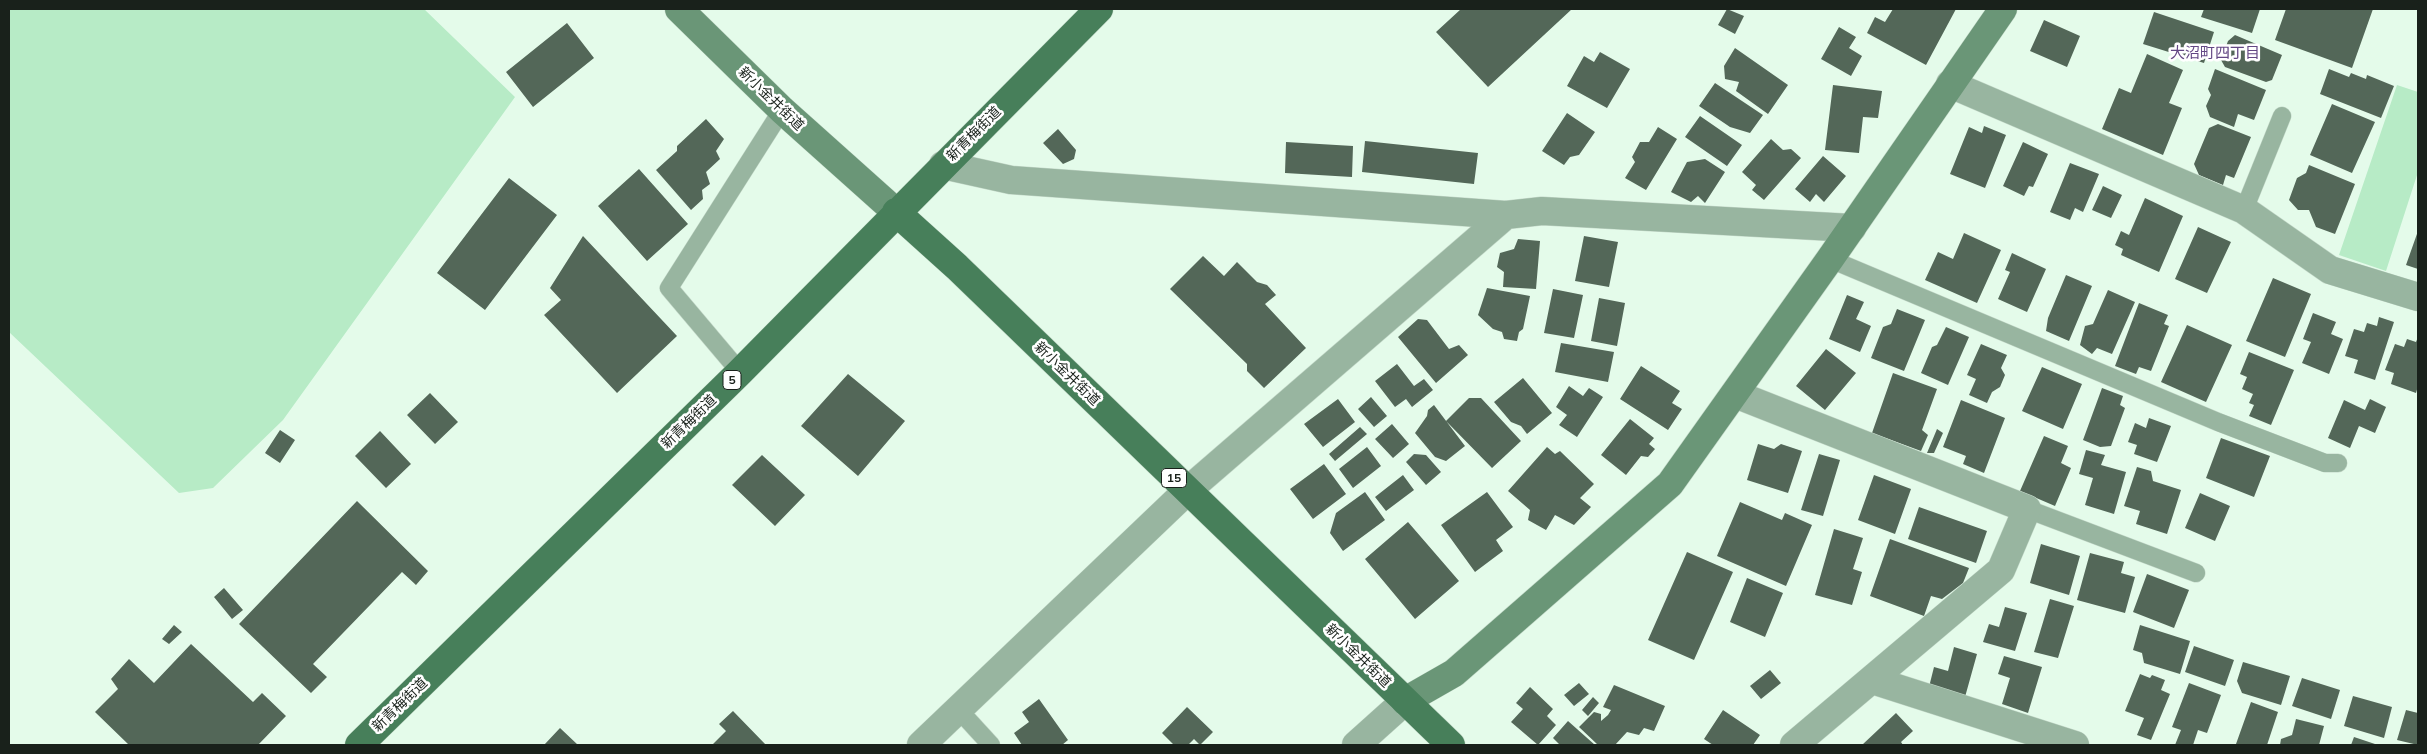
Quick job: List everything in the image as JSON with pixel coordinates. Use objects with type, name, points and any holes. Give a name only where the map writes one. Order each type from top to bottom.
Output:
[{"type":"main road","name":"新青梅街道","points":[[360,745],[740,372],[896,212],[1099,9]]},
{"type":"main road","name":"新小金井街道","points":[[896,212],[957,267],[1186,491],[1451,745]]},
{"type":"street","name":"新小金井街道","points":[[679,9],[782,110],[896,212]]},
{"type":"street","points":[[1356,745],[1405,701],[1454,673],[1670,484],[1852,228],[2003,9]]},
{"type":"street","points":[[1950,84],[2244,210],[2330,270],[2418,297]]},
{"type":"street","points":[[943,165],[1011,180],[1506,215],[1542,211],[1852,228]]},
{"type":"street","points":[[922,745],[1186,491],[1506,215]]},
{"type":"street","points":[[1735,394],[2027,509],[2001,570],[1794,745]]},
{"type":"street","points":[[1872,680],[2075,745]]},
{"type":"lane","points":[[740,372],[669,288],[782,110]]},
{"type":"lane","points":[[2244,210],[2282,116]]},
{"type":"lane","points":[[1830,259],[2218,422],[2326,463],[2338,463]]},
{"type":"lane","points":[[2027,509],[2196,573]]},
{"type":"lane","points":[[958,709],[991,745]]},
{"type":"green space","points":[[9,9],[424,9],[515,97],[283,420],[213,488],[179,493],[9,332]]},
{"type":"green space","points":[[2397,85],[2418,92],[2418,172],[2386,271],[2339,255]]},
{"type":"building","points":[[1461,9],[1572,9],[1488,87],[1436,32]]},
{"type":"building","points":[[1727,9],[1744,16],[1735,34],[1718,25]]},
{"type":"building","points":[[1893,9],[1956,9],[1926,65],[1867,33],[1875,17],[1885,22]]},
{"type":"building","points":[[2204,9],[2260,9],[2252,33],[2201,17]]},
{"type":"building","points":[[2286,9],[2373,9],[2352,68],[2275,40]]},
{"type":"building","points":[[2154,12],[2214,32],[2204,63],[2143,44]]},
{"type":"building","points":[[2044,20],[2080,36],[2067,67],[2030,51]]},
{"type":"building","points":[[567,23],[594,58],[533,107],[506,72]]},
{"type":"building","points":[[1839,27],[1856,37],[1849,48],[1862,56],[1851,76],[1821,59]]},
{"type":"building","points":[[2235,35],[2282,55],[2272,80],[2266,82],[2225,67],[2221,60],[2228,41]]},
{"type":"building","points":[[1735,48],[1788,85],[1768,114],[1736,91],[1739,82],[1725,79],[1724,66]]},
{"type":"building","points":[[1600,52],[1630,69],[1607,108],[1567,86],[1584,56],[1594,62]]},
{"type":"building","points":[[2147,54],[2183,70],[2169,103],[2182,108],[2163,155],[2102,129],[2119,88],[2131,93]]},
{"type":"building","points":[[2215,69],[2266,90],[2254,120],[2238,114],[2234,127],[2210,117],[2206,106],[2211,95],[2208,89]]},
{"type":"building","points":[[2329,69],[2349,77],[2351,73],[2366,79],[2367,75],[2394,86],[2381,118],[2320,94]]},
{"type":"building","points":[[1715,83],[1763,115],[1750,133],[1730,127],[1699,106]]},
{"type":"building","points":[[1833,85],[1882,91],[1878,118],[1863,117],[1859,153],[1825,150]]},
{"type":"building","points":[[2332,104],[2375,122],[2352,173],[2310,155]]},
{"type":"building","points":[[1567,113],[1595,132],[1579,155],[1570,157],[1564,165],[1542,151]]},
{"type":"building","points":[[1700,116],[1742,145],[1727,166],[1685,137]]},
{"type":"building","points":[[706,119],[724,139],[716,151],[720,159],[706,172],[710,184],[702,190],[703,199],[691,210],[656,170],[677,151],[677,146]]},
{"type":"building","points":[[2218,124],[2251,137],[2234,178],[2226,175],[2223,185],[2199,175],[2194,164],[2209,128]]},
{"type":"building","points":[[1984,126],[2006,135],[1985,188],[1950,174],[1969,127],[1982,133]]},
{"type":"building","points":[[1658,127],[1677,139],[1646,190],[1625,178],[1635,162],[1632,157],[1640,142],[1649,142]]},
{"type":"building","points":[[1058,129],[1076,150],[1074,159],[1063,164],[1043,143]]},
{"type":"building","points":[[1771,139],[1783,150],[1791,149],[1801,158],[1764,200],[1752,190],[1756,185],[1742,172]]},
{"type":"building","points":[[1365,141],[1478,153],[1474,184],[1362,172]]},
{"type":"building","points":[[1286,142],[1353,146],[1352,177],[1285,173]]},
{"type":"building","points":[[2023,142],[2048,154],[2033,187],[2029,186],[2024,196],[2003,186]]},
{"type":"building","points":[[1823,156],[1846,176],[1824,202],[1816,194],[1810,202],[1795,189]]},
{"type":"building","points":[[1705,159],[1725,172],[1705,203],[1698,196],[1691,202],[1671,192],[1687,162]]},
{"type":"building","points":[[2070,163],[2099,174],[2083,212],[2075,208],[2070,220],[2050,212]]},
{"type":"building","points":[[2309,165],[2355,184],[2335,234],[2316,227],[2309,210],[2298,210],[2289,200],[2297,178],[2306,173]]},
{"type":"building","points":[[639,169],[688,224],[647,261],[598,206]]},
{"type":"building","points":[[509,178],[557,215],[485,310],[437,273]]},
{"type":"building","points":[[2103,186],[2122,195],[2111,218],[2092,210]]},
{"type":"building","points":[[2145,198],[2183,216],[2159,272],[2121,255],[2123,249],[2115,245],[2121,231],[2129,235]]},
{"type":"building","points":[[2198,227],[2231,242],[2207,293],[2175,279]]},
{"type":"building","points":[[2418,231],[2418,269],[2406,265]]},
{"type":"building","points":[[1964,233],[2001,250],[1977,303],[1925,280],[1938,252],[1953,259]]},
{"type":"building","points":[[583,236],[677,336],[617,393],[544,315],[561,300],[550,288]]},
{"type":"building","points":[[1584,236],[1618,242],[1609,287],[1575,281]]},
{"type":"building","points":[[1518,239],[1540,241],[1536,289],[1503,287],[1504,272],[1497,267],[1500,253],[1514,249]]},
{"type":"building","points":[[2012,253],[2046,269],[2027,312],[1998,299],[2010,272],[2005,270]]},
{"type":"building","points":[[1203,256],[1224,276],[1237,262],[1257,282],[1267,285],[1276,295],[1265,304],[1306,348],[1264,388],[1247,371],[1247,364],[1170,289]]},
{"type":"building","points":[[2066,275],[2092,286],[2069,341],[2046,331],[2048,318]]},
{"type":"building","points":[[2273,278],[2311,294],[2285,357],[2246,341]]},
{"type":"building","points":[[1487,288],[1530,296],[1523,329],[1519,332],[1517,341],[1504,339],[1502,332],[1493,329],[1478,315]]},
{"type":"building","points":[[1553,289],[1583,295],[1574,338],[1544,333]]},
{"type":"building","points":[[2108,290],[2135,302],[2112,354],[2097,348],[2092,354],[2080,345],[2085,326],[2093,324]]},
{"type":"building","points":[[1847,295],[1864,302],[1856,319],[1871,326],[1860,352],[1829,339]]},
{"type":"building","points":[[1599,298],[1625,303],[1617,346],[1591,341]]},
{"type":"building","points":[[2139,303],[2168,315],[2164,324],[2169,326],[2151,371],[2139,367],[2136,374],[2115,366]]},
{"type":"building","points":[[1897,309],[1925,320],[1904,371],[1871,358],[1883,327],[1891,324]]},
{"type":"building","points":[[2313,313],[2336,322],[2331,334],[2343,339],[2329,374],[2302,363],[2311,342],[2303,339]]},
{"type":"building","points":[[2379,317],[2394,322],[2375,380],[2354,373],[2358,360],[2345,356],[2354,329],[2364,332],[2367,323],[2377,326]]},
{"type":"building","points":[[1418,319],[1427,320],[1449,349],[1459,345],[1468,355],[1436,383],[1398,337]]},
{"type":"building","points":[[2187,325],[2232,345],[2206,402],[2161,382]]},
{"type":"building","points":[[1946,327],[1969,337],[1948,385],[1921,373],[1932,347],[1937,345]]},
{"type":"building","points":[[2418,337],[2418,386],[2416,393],[2391,384],[2394,373],[2385,370],[2395,344],[2404,347],[2407,339],[2416,342]]},
{"type":"building","points":[[1561,343],[1614,352],[1608,382],[1555,372]]},
{"type":"building","points":[[1981,344],[2007,355],[2001,368],[2005,375],[2000,387],[1992,392],[1987,403],[1969,395],[1976,379],[1967,375]]},
{"type":"building","points":[[1826,349],[1856,373],[1825,410],[1796,386]]},
{"type":"building","points":[[2249,352],[2294,370],[2271,425],[2249,416],[2254,405],[2249,403],[2253,394],[2242,389],[2247,377],[2240,374]]},
{"type":"building","points":[[1397,364],[1414,386],[1424,379],[1433,390],[1412,407],[1406,399],[1395,407],[1375,381]]},
{"type":"building","points":[[1641,366],[1680,391],[1672,403],[1682,409],[1668,430],[1620,399]]},
{"type":"building","points":[[2042,367],[2082,384],[2063,429],[2022,411]]},
{"type":"building","points":[[1893,373],[1937,389],[1922,430],[1928,435],[1921,451],[1872,433]]},
{"type":"building","points":[[848,374],[905,421],[858,476],[801,426]]},
{"type":"building","points":[[1523,378],[1552,413],[1527,434],[1521,426],[1511,422],[1494,402]]},
{"type":"building","points":[[1569,386],[1583,396],[1589,388],[1603,397],[1577,437],[1559,425],[1567,415],[1556,407]]},
{"type":"building","points":[[2102,388],[2123,396],[2120,405],[2125,408],[2111,446],[2100,447],[2083,440]]},
{"type":"building","points":[[430,393],[458,422],[435,444],[407,415]]},
{"type":"building","points":[[1371,397],[1387,416],[1374,427],[1358,409]]},
{"type":"building","points":[[1469,398],[1481,398],[1521,441],[1492,468],[1446,421]]},
{"type":"building","points":[[1338,399],[1355,422],[1323,447],[1304,424]]},
{"type":"building","points":[[2370,399],[2386,407],[2375,433],[2359,426],[2350,448],[2328,438],[2344,400],[2365,410]]},
{"type":"building","points":[[1961,400],[2005,418],[1984,473],[1963,464],[1966,456],[1943,447]]},
{"type":"building","points":[[1434,405],[1465,446],[1446,461],[1435,457],[1415,433],[1427,416],[1428,410]]},
{"type":"building","points":[[2149,418],[2171,426],[2157,462],[2134,454],[2137,445],[2128,442],[2135,423],[2146,428]]},
{"type":"building","points":[[1630,419],[1654,438],[1649,444],[1655,449],[1648,457],[1641,456],[1626,475],[1601,455]]},
{"type":"building","points":[[1392,424],[1409,444],[1393,458],[1375,439]]},
{"type":"building","points":[[1360,427],[1367,434],[1335,461],[1329,454]]},
{"type":"building","points":[[1937,429],[1943,433],[1934,453],[1927,453]]},
{"type":"building","points":[[280,430],[295,440],[280,463],[265,453]]},
{"type":"building","points":[[380,431],[411,464],[386,488],[355,456]]},
{"type":"building","points":[[2044,436],[2068,446],[2061,463],[2071,468],[2055,506],[2020,491]]},
{"type":"building","points":[[2221,438],[2270,456],[2254,497],[2206,478]]},
{"type":"building","points":[[1758,444],[1774,449],[1781,444],[1802,451],[1788,493],[1747,480]]},
{"type":"building","points":[[1367,447],[1381,466],[1353,488],[1339,469]]},
{"type":"building","points":[[1547,447],[1555,454],[1560,451],[1594,484],[1580,498],[1591,507],[1574,525],[1555,515],[1546,530],[1528,520],[1530,510],[1508,491]]},
{"type":"building","points":[[2086,450],[2105,455],[2101,465],[2126,472],[2114,514],[2085,505],[2093,478],[2079,474]]},
{"type":"building","points":[[1414,454],[1426,455],[1441,472],[1426,485],[1406,462]]},
{"type":"building","points":[[1819,454],[1840,460],[1823,516],[1801,510]]},
{"type":"building","points":[[762,455],[805,495],[775,526],[732,485]]},
{"type":"building","points":[[1324,464],[1346,494],[1313,519],[1290,489]]},
{"type":"building","points":[[2137,467],[2151,471],[2153,481],[2181,490],[2167,534],[2136,524],[2140,511],[2124,506]]},
{"type":"building","points":[[1403,475],[1414,490],[1386,511],[1375,497]]},
{"type":"building","points":[[1874,475],[1911,489],[1895,534],[1858,520]]},
{"type":"building","points":[[1365,492],[1385,520],[1343,551],[1330,533],[1336,513]]},
{"type":"building","points":[[1487,492],[1513,527],[1496,540],[1503,551],[1475,572],[1441,525]]},
{"type":"building","points":[[2200,493],[2230,506],[2215,541],[2185,528]]},
{"type":"building","points":[[357,501],[428,571],[416,585],[402,572],[313,664],[327,677],[311,693],[239,624]]},
{"type":"building","points":[[1740,502],[1782,520],[1785,513],[1812,525],[1786,586],[1717,556]]},
{"type":"building","points":[[1919,507],[1987,531],[1976,563],[1908,539]]},
{"type":"building","points":[[1408,522],[1459,581],[1415,619],[1365,559]]},
{"type":"building","points":[[1834,529],[1863,538],[1853,569],[1862,572],[1852,605],[1815,595]]},
{"type":"building","points":[[1890,539],[1969,568],[1963,583],[1942,599],[1931,596],[1924,616],[1870,596]]},
{"type":"building","points":[[2041,544],[2080,556],[2069,595],[2030,583]]},
{"type":"building","points":[[1687,552],[1733,572],[1694,660],[1648,640]]},
{"type":"building","points":[[2090,553],[2124,562],[2121,573],[2135,577],[2125,613],[2077,600]]},
{"type":"building","points":[[2147,574],[2189,590],[2174,628],[2133,612]]},
{"type":"building","points":[[1747,578],[1783,593],[1765,637],[1730,622]]},
{"type":"building","points":[[224,588],[243,610],[232,619],[214,597]]},
{"type":"building","points":[[2050,599],[2074,606],[2058,658],[2034,652]]},
{"type":"building","points":[[2005,607],[2027,613],[2015,651],[1983,642],[1989,624],[1999,627]]},
{"type":"building","points":[[174,625],[182,632],[169,644],[162,639]]},
{"type":"building","points":[[2140,625],[2190,641],[2180,674],[2144,663],[2142,653],[2133,650]]},
{"type":"building","points":[[191,644],[253,702],[262,693],[286,716],[258,745],[129,745],[95,712],[118,689],[111,679],[129,659],[154,683]]},
{"type":"building","points":[[2194,646],[2234,660],[2225,686],[2185,672]]},
{"type":"building","points":[[1954,647],[1977,654],[1965,697],[1929,687],[1934,667],[1948,671]]},
{"type":"building","points":[[2004,656],[2042,667],[2028,713],[2002,704],[2010,678],[1998,674]]},
{"type":"building","points":[[2243,662],[2290,676],[2281,705],[2242,693],[2237,681]]},
{"type":"building","points":[[1770,670],[1781,683],[1761,699],[1750,686]]},
{"type":"building","points":[[2140,674],[2150,678],[2152,675],[2165,680],[2161,690],[2170,694],[2151,740],[2137,735],[2144,718],[2125,711]]},
{"type":"building","points":[[2302,678],[2340,690],[2331,719],[2292,706]]},
{"type":"building","points":[[1579,683],[1589,694],[1574,706],[1564,695]]},
{"type":"building","points":[[2189,683],[2221,695],[2207,733],[2198,730],[2193,745],[2175,745],[2181,730],[2172,727]]},
{"type":"building","points":[[1614,685],[1665,706],[1654,731],[1644,728],[1639,735],[1627,732],[1615,745],[1598,745],[1579,727],[1594,712],[1601,714],[1601,721],[1608,715],[1611,710],[1603,707]]},
{"type":"building","points":[[1530,687],[1553,709],[1547,716],[1556,725],[1538,745],[1511,722],[1523,709],[1516,703]]},
{"type":"building","points":[[2353,696],[2392,707],[2384,738],[2344,726]]},
{"type":"building","points":[[1593,697],[1599,703],[1588,716],[1582,710]]},
{"type":"building","points":[[1039,699],[1068,740],[1062,745],[1022,745],[1014,733],[1029,722],[1022,712]]},
{"type":"building","points":[[2251,702],[2278,712],[2267,745],[2236,744]]},
{"type":"building","points":[[1187,707],[1213,732],[1200,745],[1194,739],[1188,745],[1174,745],[1162,733]]},
{"type":"building","points":[[1723,710],[1760,735],[1753,745],[1713,745],[1704,739]]},
{"type":"building","points":[[2406,710],[2418,713],[2418,745],[2397,740]]},
{"type":"building","points":[[733,711],[766,745],[712,745],[726,731],[719,724]]},
{"type":"building","points":[[1896,713],[1913,731],[1901,742],[1903,745],[1862,745]]},
{"type":"building","points":[[2296,719],[2324,726],[2319,745],[2280,745],[2281,739],[2292,735]]},
{"type":"building","points":[[1568,721],[1595,745],[1560,745],[1553,738]]},
{"type":"building","points":[[560,728],[578,745],[544,745]]},
{"type":"building","points":[[2354,737],[2378,745],[2351,745]]},
{"type":"district","name":"大沼町四丁目","points":[[2215,53]]}]
